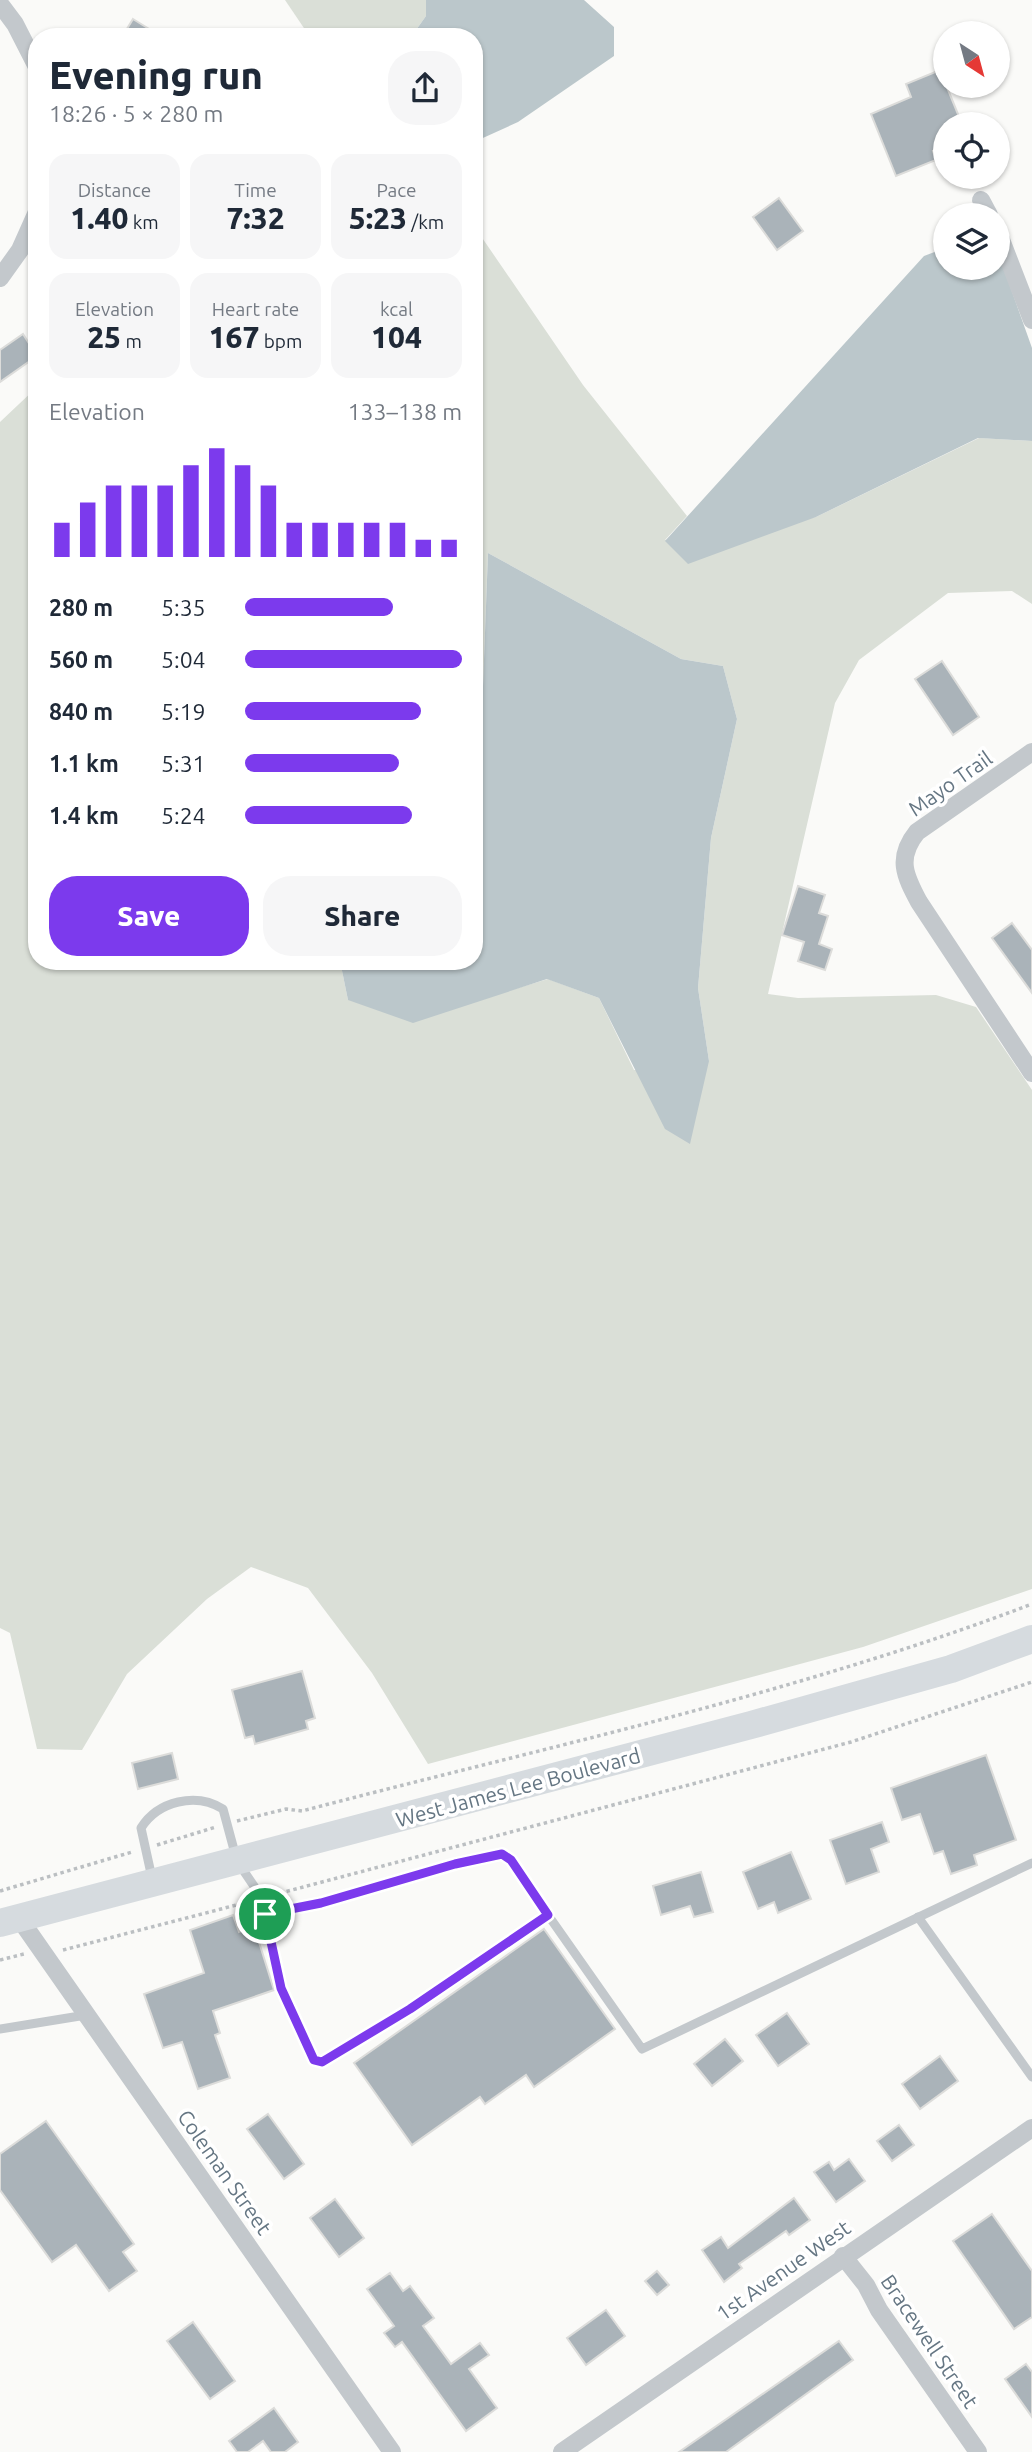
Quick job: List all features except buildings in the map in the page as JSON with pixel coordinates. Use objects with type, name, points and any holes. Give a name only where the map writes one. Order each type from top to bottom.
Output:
[{"type":"main road","name":"West James Lee Boulevard","points":[[10,1921],[791,1714],[951,1669],[1032,1639]]},
{"type":"street","points":[[0,4],[15,24],[28,49]]},
{"type":"street","points":[[0,278],[20,250],[28,232]]},
{"type":"street","points":[[1010,263],[1032,320]]},
{"type":"street","name":"Mayo Trail","points":[[1032,752],[918,832],[909,842],[903,859],[904,874],[919,902],[1032,1073]]},
{"type":"street","name":"Coleman Street","points":[[10,1921],[41,1949],[392,2452]]},
{"type":"street","name":"1st Avenue West","points":[[562,2452],[1032,2128]]},
{"type":"street","name":"Bracewell Street","points":[[844,2256],[978,2452]]},
{"type":"lane","points":[[154,1883],[141,1828],[150,1814],[185,1801],[210,1801],[223,1809],[229,1823],[237,1861],[262,1898],[281,1988],[314,2060],[322,2062],[410,2009],[548,1915]]},
{"type":"lane","points":[[265,1914],[334,1900],[455,1864],[502,1854],[511,1860],[642,2049],[1032,1863]]},
{"type":"lane","points":[[918,1917],[1032,2077]]},
{"type":"lane","points":[[0,2029],[86,2015]]},
{"type":"path","points":[[0,1891],[229,1823],[286,1809],[302,1811],[759,1692],[879,1657],[1032,1604]]},
{"type":"path","points":[[0,1960],[41,1949],[65,1950],[851,1742],[1032,1682]]},
{"type":"shaded area","points":[[285,0],[426,0],[426,16],[417,28],[304,28]]},
{"type":"shaded area","points":[[426,0],[584,0],[614,27],[614,56],[518,122],[483,138],[483,28],[417,28],[426,16]]},
{"type":"shaded area","points":[[483,239],[583,385],[687,516],[665,540],[816,517],[979,438],[1032,441],[1032,604],[1012,591],[948,593],[859,660],[835,703],[768,994],[798,998],[936,995],[976,1007],[1032,1090],[1032,1589],[863,1647],[428,1764],[372,1673],[308,1588],[251,1567],[207,1599],[127,1674],[82,1750],[37,1749],[10,1633],[0,1628],[0,422],[28,396],[28,970],[342,970],[348,1000],[481,999],[548,979],[599,998],[634,1070],[709,1061],[698,988],[711,838],[737,719],[723,666],[681,659],[488,553],[483,686]]},
{"type":"shaded area","points":[[933,253],[933,280],[1008,280],[1032,348],[1032,441],[978,438],[816,517],[688,564],[665,541],[924,256]]},
{"type":"shaded area","points":[[488,553],[681,659],[723,666],[737,719],[711,838],[698,988],[709,1061],[690,1144],[665,1129],[599,998],[547,979],[413,1023],[348,1000],[342,970],[483,970],[483,686]]},
{"type":"route","points":[[502,1854],[511,1860],[548,1915],[410,2009],[322,2062],[314,2060],[281,1988],[265,1914],[370,1891],[455,1864],[502,1854]]}]
